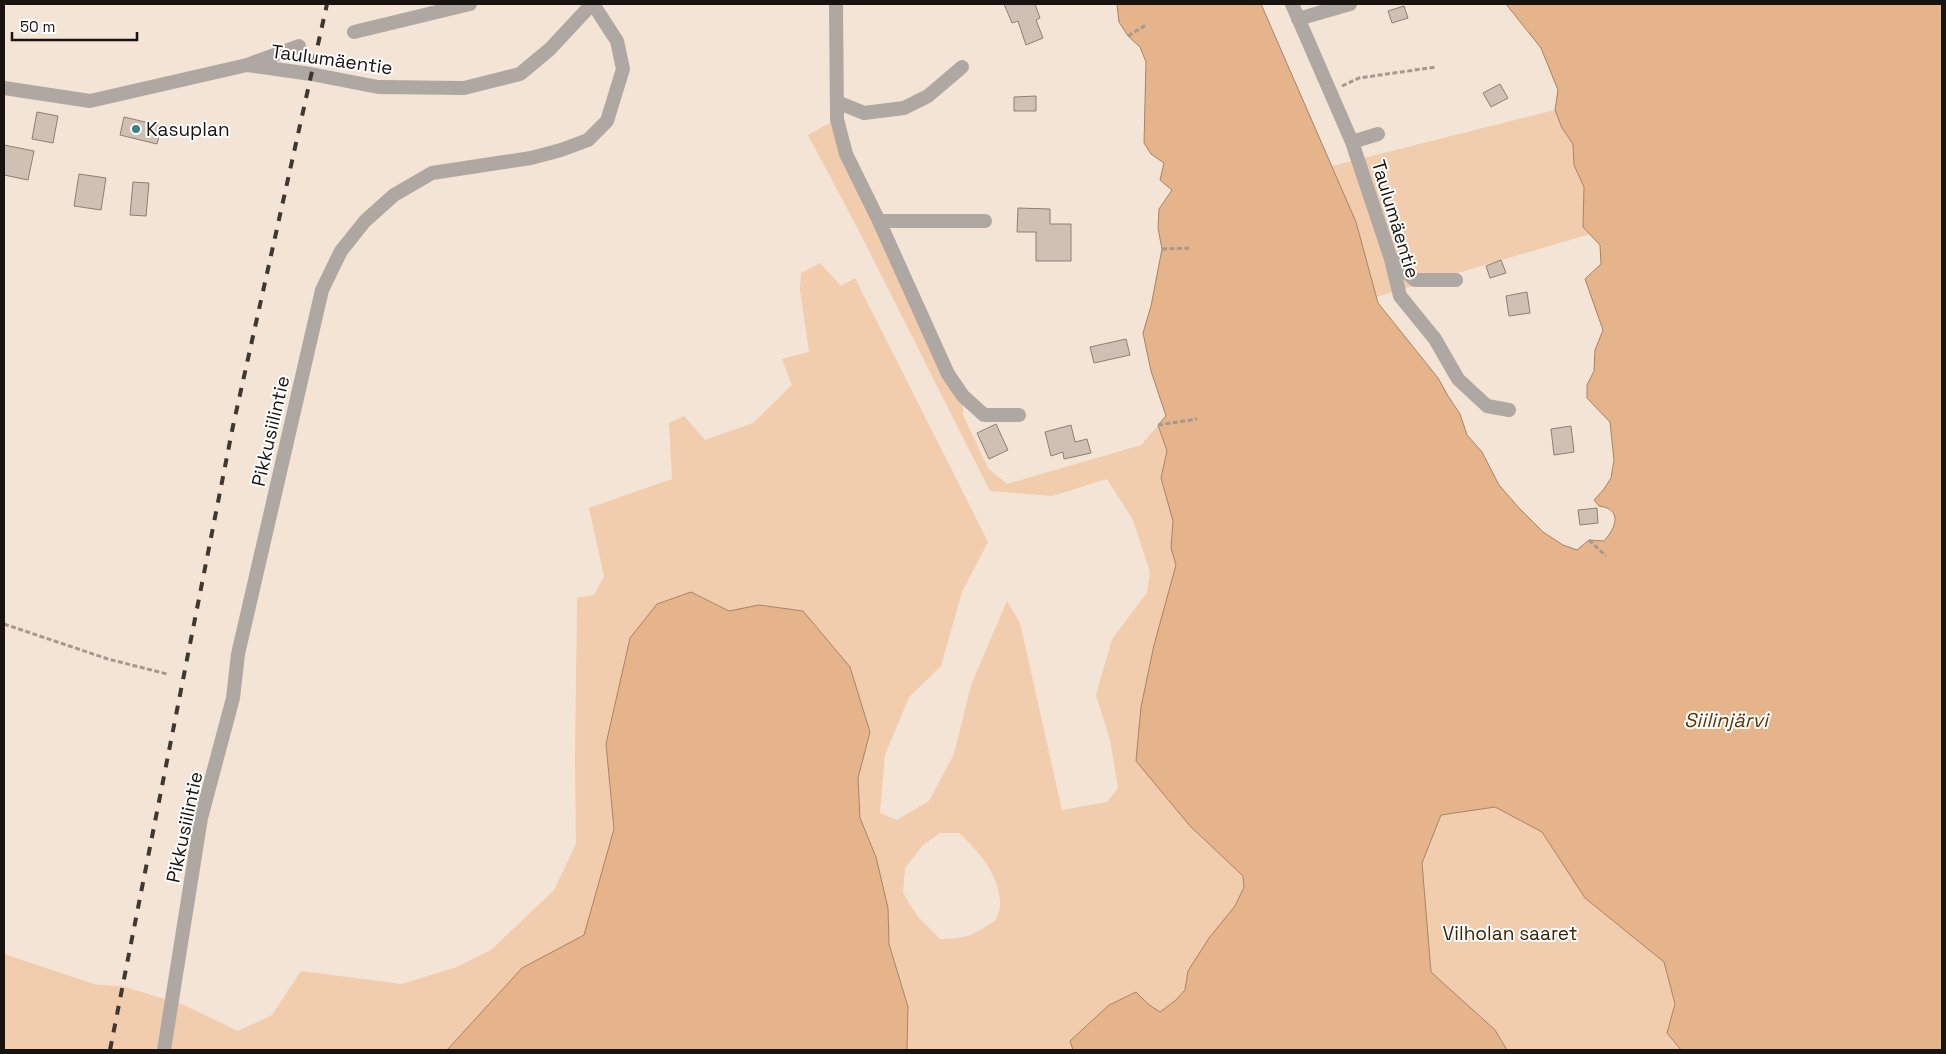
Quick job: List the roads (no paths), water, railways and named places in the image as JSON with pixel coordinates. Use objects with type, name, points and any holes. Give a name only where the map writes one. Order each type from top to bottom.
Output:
[{"type":"street","name":"Taulumäentie","points":[[354,32],[470,4]]},
{"type":"street","name":"Taulumäentie","points":[[247,65],[311,74],[378,87],[464,88],[520,74],[550,49],[592,4]]},
{"type":"street","name":"Pikkusiilintie","points":[[164,1050],[201,818],[234,698],[238,654],[322,290],[341,251],[365,221],[394,195],[432,173],[532,158],[561,150],[588,140],[607,121],[623,69],[617,41],[592,4]]},
{"type":"street","points":[[836,4],[837,119],[846,154],[879,221],[948,374],[963,396],[984,415],[1019,415]]},
{"type":"street","name":"Taulumäentie","points":[[1292,4],[1352,142],[1391,259],[1400,296],[1435,339],[1458,379],[1487,406],[1509,410]]},
{"type":"street","points":[[1298,19],[1350,4]]},
{"type":"street","name":"Taulumäentie","points":[[4,88],[90,101],[247,65],[299,46]]},
{"type":"street","points":[[837,102],[864,113],[904,108],[928,96],[962,67]]},
{"type":"street","points":[[1352,142],[1378,134]]},
{"type":"street","points":[[879,221],[985,221]]},
{"type":"street","points":[[1391,259],[1415,280],[1456,280]]},
{"type":"water","name":"Siilinjärvi","points":[[1117,4],[1261,4],[1356,222],[1378,303],[1438,378],[1460,414],[1467,435],[1482,452],[1499,485],[1543,532],[1563,545],[1577,550],[1589,540],[1604,541],[1612,530],[1615,520],[1612,511],[1599,506],[1594,500],[1611,478],[1614,460],[1610,422],[1587,398],[1587,385],[1594,371],[1595,350],[1603,330],[1585,279],[1601,264],[1600,245],[1583,227],[1584,187],[1574,165],[1573,144],[1562,128],[1555,110],[1558,90],[1541,48],[1506,4],[1942,4],[1942,1050],[1681,1050],[1667,1033],[1675,1004],[1664,962],[1585,898],[1542,832],[1495,807],[1441,815],[1422,863],[1431,972],[1495,1030],[1507,1050],[1073,1050],[1070,1041],[1109,1005],[1136,992],[1148,1004],[1160,1012],[1176,1000],[1185,990],[1188,971],[1209,938],[1235,906],[1244,887],[1243,876],[1190,826],[1136,761],[1141,707],[1154,645],[1176,565],[1171,548],[1173,521],[1161,478],[1167,451],[1158,425],[1166,416],[1151,371],[1143,333],[1151,306],[1162,249],[1158,228],[1159,209],[1172,190],[1160,180],[1164,163],[1151,154],[1144,143],[1146,62],[1140,47],[1128,36],[1119,22]]},
{"type":"water","points":[[691,592],[729,611],[759,605],[803,611],[850,667],[870,732],[858,778],[860,818],[876,857],[888,908],[889,944],[908,1007],[907,1050],[447,1050],[522,968],[584,935],[614,829],[606,744],[630,638],[657,604]]},
{"type":"railway","points":[[110,1050],[233,426],[327,4]]},
{"type":"place","name":"Kasuplan","points":[[136,129]]},
{"type":"park label","name":"Vilholan saaret","points":[[1510,933]]}]
